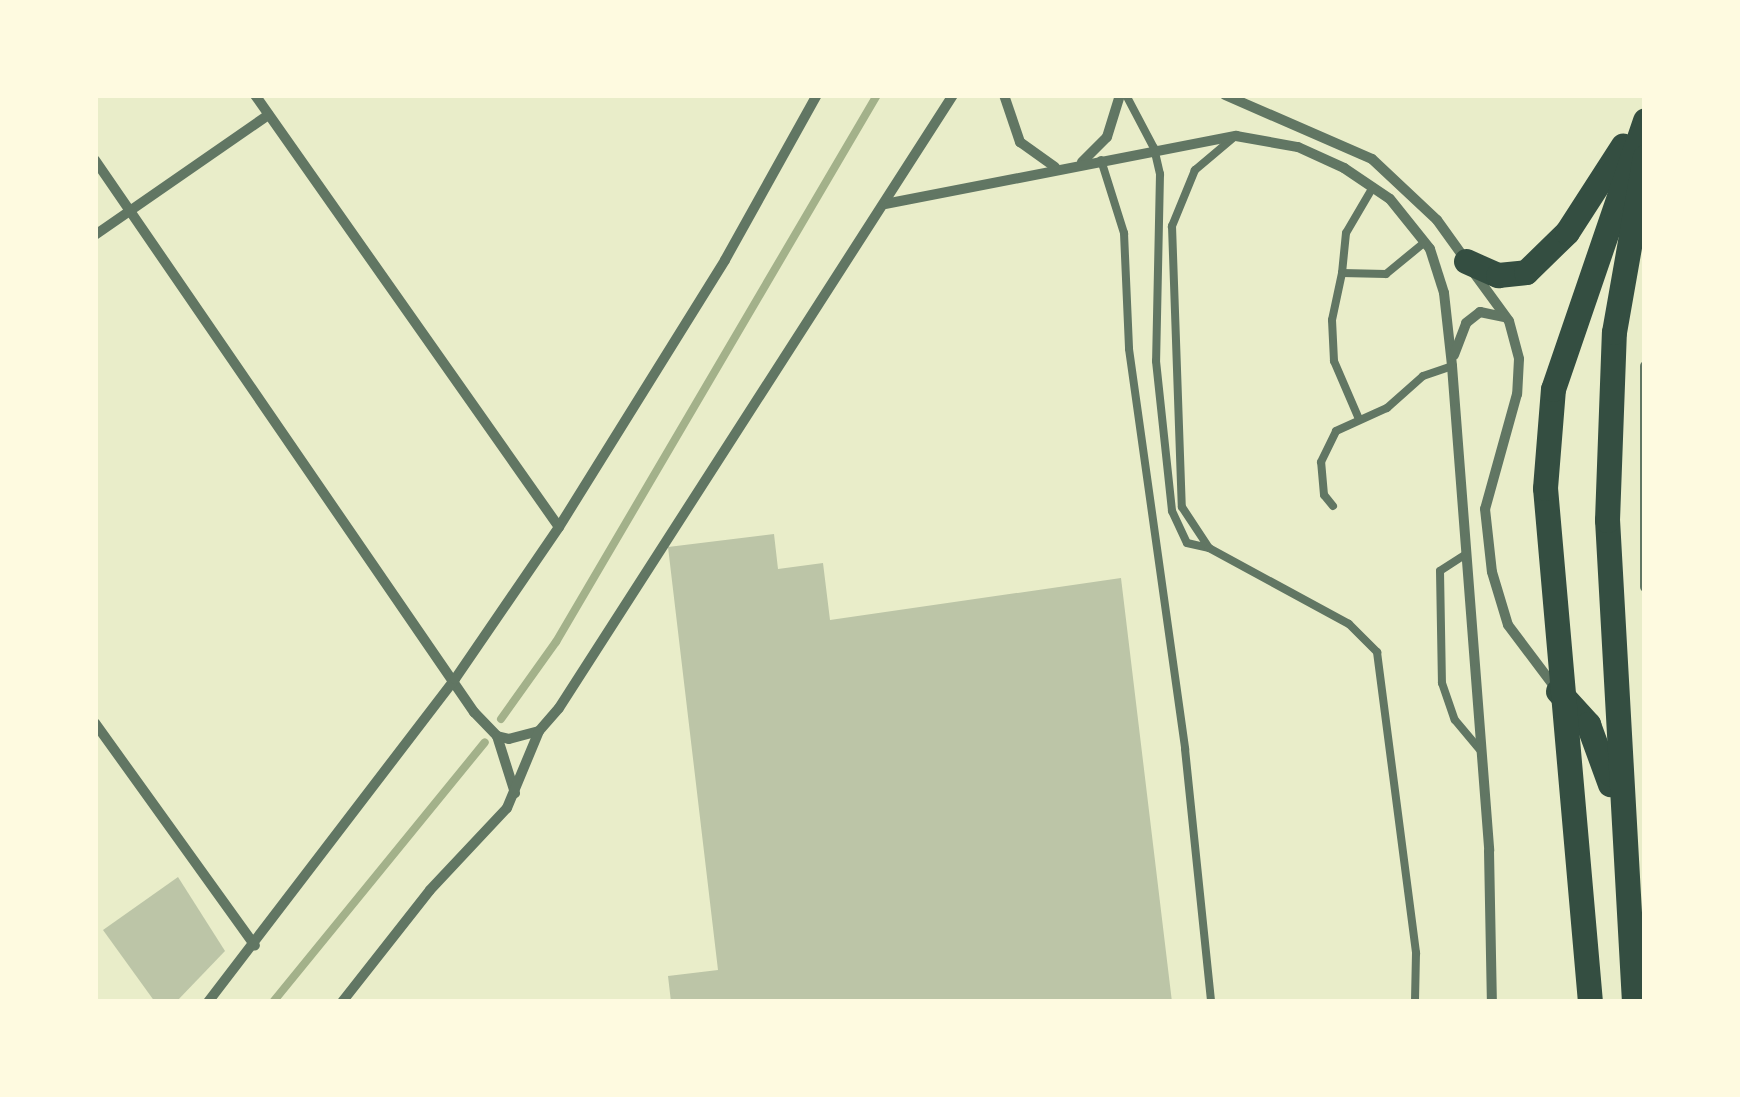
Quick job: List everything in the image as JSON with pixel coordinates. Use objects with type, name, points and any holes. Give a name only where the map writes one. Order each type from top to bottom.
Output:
[{"type":"highway","points":[[1466,261],[1498,275],[1526,272],[1567,232],[1645,111]]},
{"type":"highway","points":[[1590,1002],[1558,690],[1545,488],[1553,389],[1645,120]]},
{"type":"highway","points":[[1634,1002],[1607,520],[1614,332],[1645,157]]},
{"type":"highway","points":[[1558,690],[1603,753],[1628,915]]},
{"type":"street","points":[[254,95],[559,527]]},
{"type":"street","points":[[208,1002],[255,946],[455,679],[559,527],[725,260],[817,95]]},
{"type":"street","points":[[342,1002],[515,794],[540,730],[953,95]]},
{"type":"street","points":[[1004,95],[1020,142],[1056,167]]},
{"type":"street","points":[[1081,163],[1108,137],[1123,95]]},
{"type":"street","points":[[1225,95],[1372,158],[1437,220],[1508,321],[1518,360],[1516,394],[1485,509],[1492,572],[1508,625],[1558,690]]},
{"type":"street","points":[[95,235],[268,115]]},
{"type":"street","points":[[884,204],[1154,148],[1236,136],[1298,146],[1373,188],[1425,242],[1444,293],[1452,366],[1463,556],[1482,752],[1492,1002]]},
{"type":"street","points":[[95,160],[496,736],[515,794]]},
{"type":"street","points":[[1452,366],[1466,323],[1480,312],[1508,321]]},
{"type":"street","points":[[1645,366],[1645,586]]},
{"type":"street","points":[[95,723],[255,946]]},
{"type":"street","points":[[496,736],[540,730]]},
{"type":"lane","points":[[1123,95],[1154,148],[1160,174],[1156,360],[1172,511],[1188,543],[1209,548],[1350,624],[1376,652],[1416,952],[1415,1002]]},
{"type":"lane","points":[[1209,548],[1187,523],[1179,486],[1172,226],[1195,170],[1236,136]]},
{"type":"lane","points":[[1101,160],[1124,233],[1129,348],[1185,749],[1211,1002]]},
{"type":"lane","points":[[1359,418],[1334,360],[1332,320],[1346,234],[1373,188]]},
{"type":"lane","points":[[1342,273],[1386,274],[1425,242]]},
{"type":"lane","points":[[1333,506],[1324,494],[1321,462],[1336,431],[1387,408],[1423,376],[1452,366]]},
{"type":"lane","points":[[1463,556],[1440,571],[1442,683],[1455,720],[1482,752]]},
{"type":"building","points":[[774,534],[778,569],[823,563],[830,620],[1121,578],[1172,1002],[671,1002],[668,976],[718,970],[668,547]]},
{"type":"building","points":[[178,877],[225,951],[176,1002],[155,1002],[103,930]]},
{"type":"waterway","points":[[501,719],[556,642],[877,95]]},
{"type":"waterway","points":[[273,1002],[485,742]]}]
